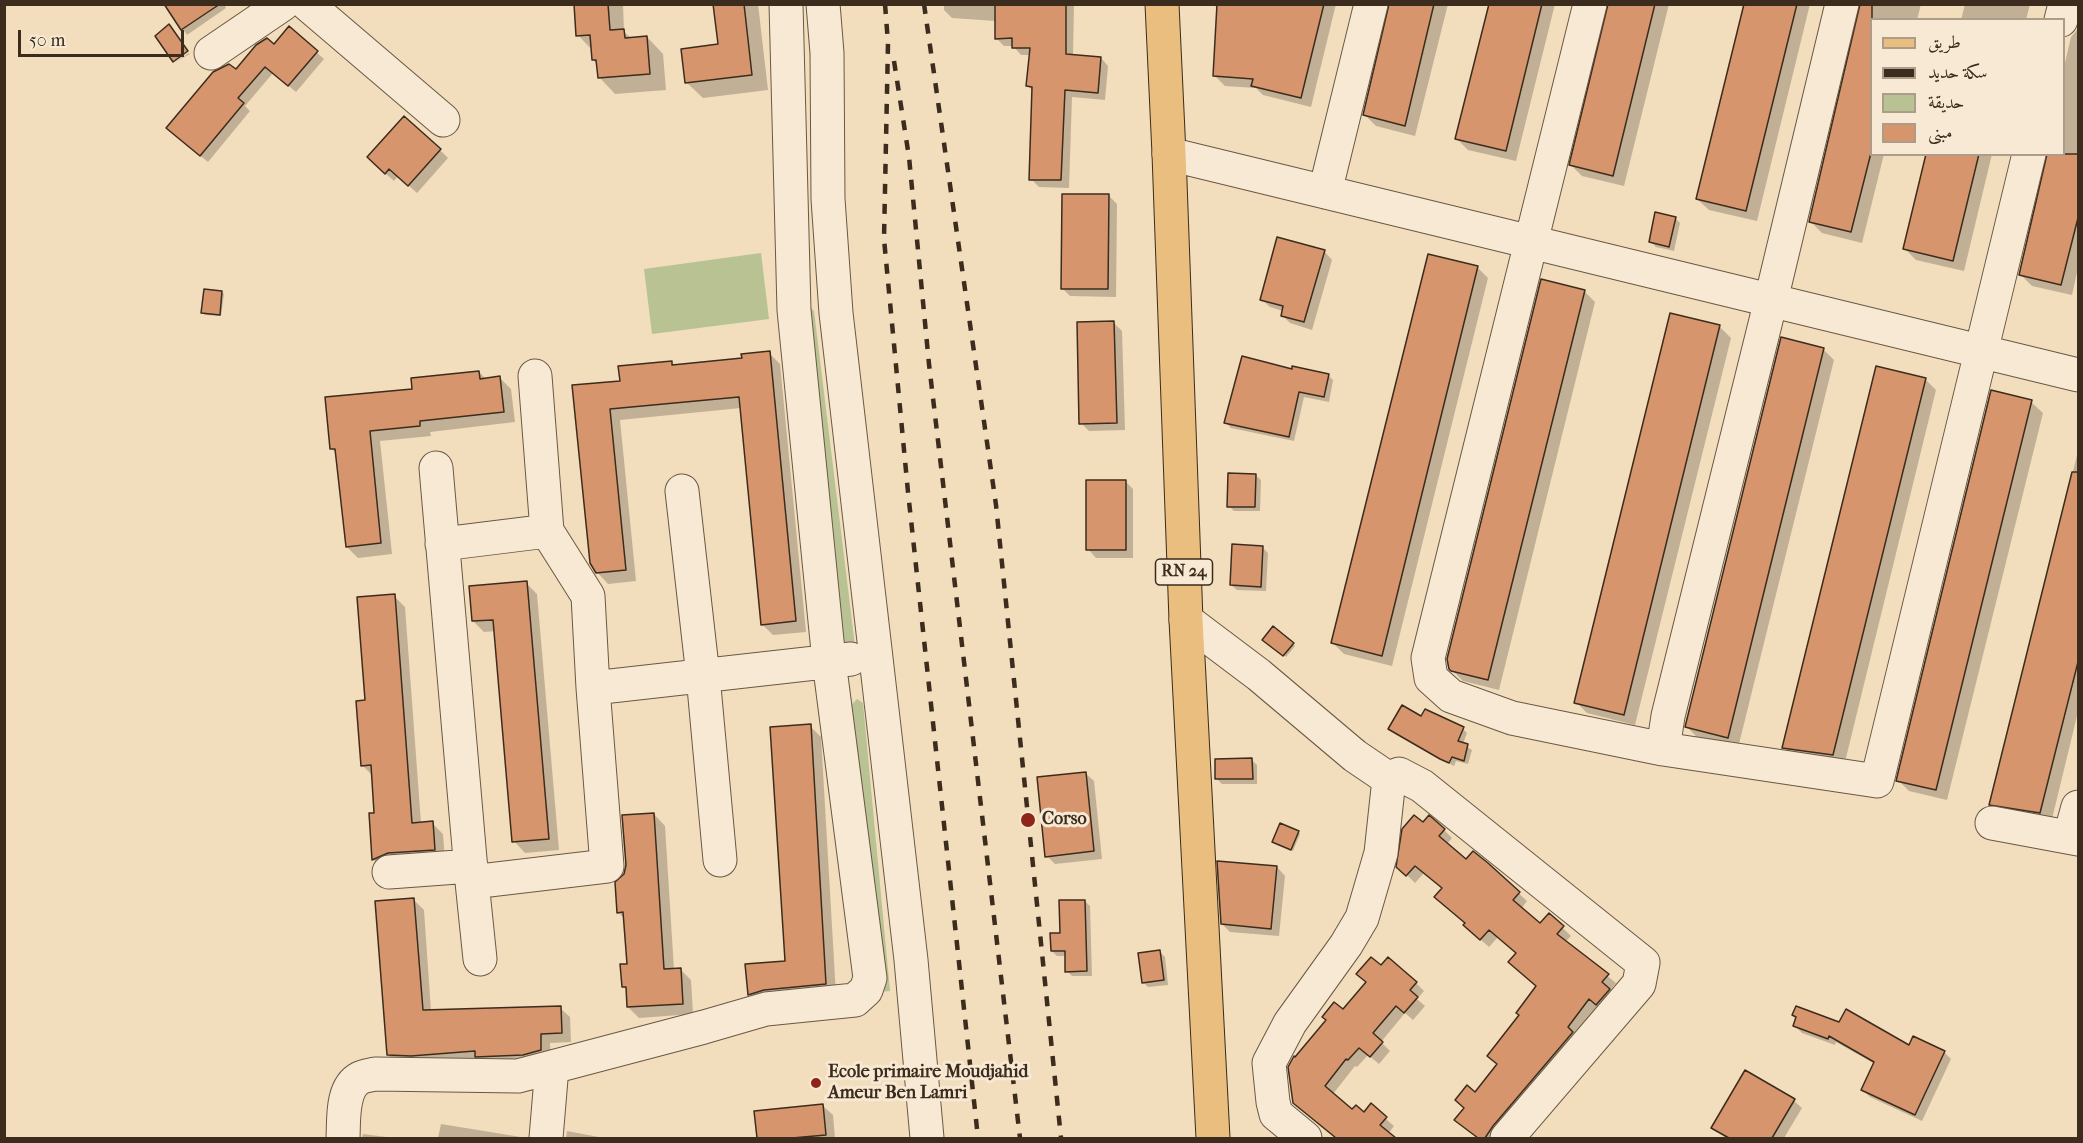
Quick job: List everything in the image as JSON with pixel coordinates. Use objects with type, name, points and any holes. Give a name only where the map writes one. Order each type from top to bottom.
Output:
[{"type":"main road","name":"RN 24","points":[[1162,4],[1186,620],[1213,1138]]},
{"type":"street","points":[[211,53],[283,4]]},
{"type":"street","points":[[307,4],[443,120]]},
{"type":"street","points":[[343,1138],[345,1105],[351,1087],[360,1078],[375,1074],[518,1076],[704,1027],[766,1008],[855,1000],[866,990],[870,978],[829,661],[794,310],[786,4]]},
{"type":"street","points":[[823,4],[827,53],[828,199],[836,313],[911,960],[927,1138]]},
{"type":"street","points":[[1324,192],[1371,4]]},
{"type":"street","points":[[1590,4],[1428,658],[1431,678],[1451,696],[1512,718],[1663,749],[1877,782],[2029,156]]},
{"type":"street","points":[[1663,749],[1668,716],[1842,4]]},
{"type":"street","points":[[1169,154],[2079,375]]},
{"type":"street","points":[[389,872],[472,874],[607,866],[588,596],[547,531],[535,376]]},
{"type":"street","points":[[436,468],[480,959]]},
{"type":"street","points":[[682,491],[703,676],[720,860]]},
{"type":"street","points":[[442,544],[547,531]]},
{"type":"street","points":[[1186,620],[1259,675],[1355,756],[1389,779]]},
{"type":"street","points":[[593,688],[875,656]]},
{"type":"street","points":[[1389,779],[1399,774],[1422,786],[1643,963],[1639,984],[1507,1138]]},
{"type":"street","points":[[1305,1138],[1276,1114],[1269,1063],[1290,1023],[1346,945],[1362,918],[1381,853],[1389,779]]},
{"type":"street","points":[[1992,822],[2076,827]]},
{"type":"street","points":[[546,1138],[552,1067]]},
{"type":"green space","points":[[761,253],[769,319],[652,334],[644,269]]},
{"type":"green space","points":[[807,304],[814,311],[855,646],[843,647]]},
{"type":"green space","points":[[857,699],[863,703],[890,991],[880,992],[852,704]]},
{"type":"building","points":[[164,4],[220,4],[181,30]]},
{"type":"building","points":[[574,4],[608,4],[610,30],[624,29],[625,38],[647,36],[650,74],[598,78],[596,60],[592,60],[590,35],[576,36]]},
{"type":"building","points":[[713,4],[744,4],[752,75],[685,83],[681,49],[718,44]]},
{"type":"building","points":[[995,4],[1066,4],[1066,54],[1101,57],[1098,93],[1065,90],[1061,180],[1029,180],[1032,87],[1026,86],[1030,48],[1012,48],[1012,38],[995,39]]},
{"type":"building","points":[[1217,4],[1324,4],[1301,98],[1251,86],[1253,79],[1213,76]]},
{"type":"building","points":[[1389,4],[1434,4],[1405,126],[1363,115]]},
{"type":"building","points":[[1489,4],[1542,4],[1506,151],[1455,139]]},
{"type":"building","points":[[1608,4],[1655,4],[1613,176],[1569,165]]},
{"type":"building","points":[[1744,4],[1797,4],[1746,211],[1696,199]]},
{"type":"building","points":[[1860,4],[1872,4],[1872,18],[1870,18],[1870,156],[1851,232],[1809,222]]},
{"type":"building","points":[[169,24],[188,51],[173,62],[155,36]]},
{"type":"building","points":[[289,26],[318,51],[288,86],[265,67],[238,98],[244,103],[200,156],[166,128],[213,72],[229,64],[236,69],[256,45],[267,38],[274,44]]},
{"type":"building","points":[[404,116],[441,149],[408,186],[389,169],[385,174],[367,157]]},
{"type":"building","points":[[2079,154],[2079,214],[2061,285],[2019,275],[2047,156]]},
{"type":"building","points":[[1926,156],[1979,156],[1953,261],[1903,249]]},
{"type":"building","points":[[1062,194],[1109,194],[1108,289],[1061,289]]},
{"type":"building","points":[[1655,212],[1676,217],[1669,247],[1649,242]]},
{"type":"building","points":[[1277,237],[1325,250],[1304,322],[1281,316],[1283,306],[1260,300]]},
{"type":"building","points":[[1428,254],[1478,266],[1382,656],[1331,643]]},
{"type":"building","points":[[1541,279],[1585,290],[1488,680],[1451,671],[1447,659]]},
{"type":"building","points":[[204,289],[222,291],[220,315],[201,313]]},
{"type":"building","points":[[1670,313],[1720,325],[1624,715],[1574,703]]},
{"type":"building","points":[[1114,321],[1117,423],[1079,424],[1077,322]]},
{"type":"building","points":[[1781,337],[1824,348],[1728,738],[1685,727]]},
{"type":"building","points":[[770,351],[796,621],[761,625],[739,397],[610,409],[626,570],[596,573],[590,563],[572,385],[620,381],[618,366],[672,361],[672,365],[742,358],[741,354]]},
{"type":"building","points":[[1242,356],[1292,369],[1292,366],[1329,374],[1324,397],[1299,392],[1289,437],[1224,423]]},
{"type":"building","points":[[1876,366],[1926,378],[1833,755],[1782,748]]},
{"type":"building","points":[[479,371],[480,379],[500,376],[504,412],[420,421],[420,426],[370,431],[381,543],[346,547],[335,449],[330,449],[325,397],[412,389],[411,378]]},
{"type":"building","points":[[1991,390],[2032,400],[1936,790],[1896,781]]},
{"type":"building","points":[[2072,472],[2079,472],[2079,658],[2040,813],[1989,805]]},
{"type":"building","points":[[1228,473],[1256,474],[1255,507],[1227,507]]},
{"type":"building","points":[[1086,480],[1126,480],[1126,550],[1086,550]]},
{"type":"building","points":[[1232,544],[1263,546],[1261,587],[1230,585]]},
{"type":"building","points":[[527,581],[549,839],[512,842],[493,620],[472,621],[469,586]]},
{"type":"building","points":[[395,594],[412,823],[433,821],[435,850],[388,853],[372,860],[369,813],[374,813],[371,765],[361,766],[356,701],[365,700],[357,597]]},
{"type":"building","points":[[1273,626],[1294,643],[1283,656],[1262,640]]},
{"type":"building","points":[[1402,705],[1421,716],[1425,709],[1464,727],[1458,741],[1468,744],[1464,761],[1452,757],[1449,763],[1388,729]]},
{"type":"building","points":[[811,724],[826,984],[764,990],[748,995],[745,964],[785,961],[770,727]]},
{"type":"building","points":[[1252,758],[1253,779],[1215,779],[1215,759]]},
{"type":"building","points":[[1086,772],[1094,851],[1045,857],[1037,777]]},
{"type":"building","points":[[654,813],[664,969],[681,968],[683,1004],[627,1007],[626,987],[622,987],[620,964],[627,964],[623,912],[617,913],[615,882],[624,874],[626,865],[622,815]]},
{"type":"building","points":[[1414,815],[1423,822],[1429,815],[1445,829],[1439,836],[1466,859],[1473,851],[1488,863],[1520,892],[1513,900],[1540,923],[1549,913],[1564,926],[1557,934],[1609,974],[1602,982],[1610,989],[1596,1005],[1589,999],[1568,1027],[1573,1032],[1485,1138],[1478,1138],[1454,1120],[1464,1108],[1455,1100],[1467,1085],[1475,1092],[1497,1064],[1487,1056],[1519,1015],[1516,1013],[1536,986],[1508,962],[1516,953],[1489,930],[1480,940],[1463,925],[1465,923],[1434,897],[1442,888],[1415,866],[1406,876],[1396,867],[1402,829]]},
{"type":"building","points":[[1280,823],[1299,831],[1291,850],[1272,842]]},
{"type":"building","points":[[1217,861],[1277,866],[1271,929],[1221,924]]},
{"type":"building","points":[[414,898],[423,1010],[561,1006],[562,1033],[541,1034],[541,1050],[523,1055],[475,1057],[475,1051],[411,1056],[387,1055],[375,901]]},
{"type":"building","points":[[1059,900],[1085,900],[1087,971],[1065,972],[1065,951],[1051,951],[1050,933],[1060,933]]},
{"type":"building","points":[[1160,950],[1164,980],[1142,983],[1138,953]]},
{"type":"building","points":[[1371,957],[1381,965],[1388,957],[1417,982],[1410,990],[1418,997],[1404,1013],[1396,1006],[1373,1033],[1383,1042],[1370,1057],[1359,1048],[1348,1060],[1346,1059],[1325,1086],[1352,1109],[1356,1105],[1364,1112],[1371,1103],[1387,1117],[1380,1125],[1396,1138],[1336,1138],[1293,1103],[1288,1067],[1294,1056],[1326,1020],[1322,1017],[1334,1002],[1343,1009],[1366,982],[1356,974]]},
{"type":"building","points":[[1796,1006],[1839,1022],[1846,1009],[1909,1045],[1913,1036],[1945,1051],[1915,1115],[1861,1090],[1874,1062],[1829,1036],[1828,1039],[1793,1026],[1796,1017],[1792,1015]]},
{"type":"building","points":[[1745,1070],[1795,1099],[1772,1138],[1729,1138],[1711,1128]]},
{"type":"building","points":[[823,1104],[826,1135],[757,1138],[754,1111]]},
{"type":"railway","points":[[885,4],[888,43],[884,239],[908,492],[978,1138]]},
{"type":"railway","points":[[924,4],[996,505],[1061,1138]]},
{"type":"railway","points":[[894,61],[909,157],[929,364],[1020,1138]]},
{"type":"place","name":"Corso","points":[[1028,820]]},
{"type":"place","name":"Ecole primaire Moudjahid Ameur Ben Lamri","points":[[816,1083]]}]
